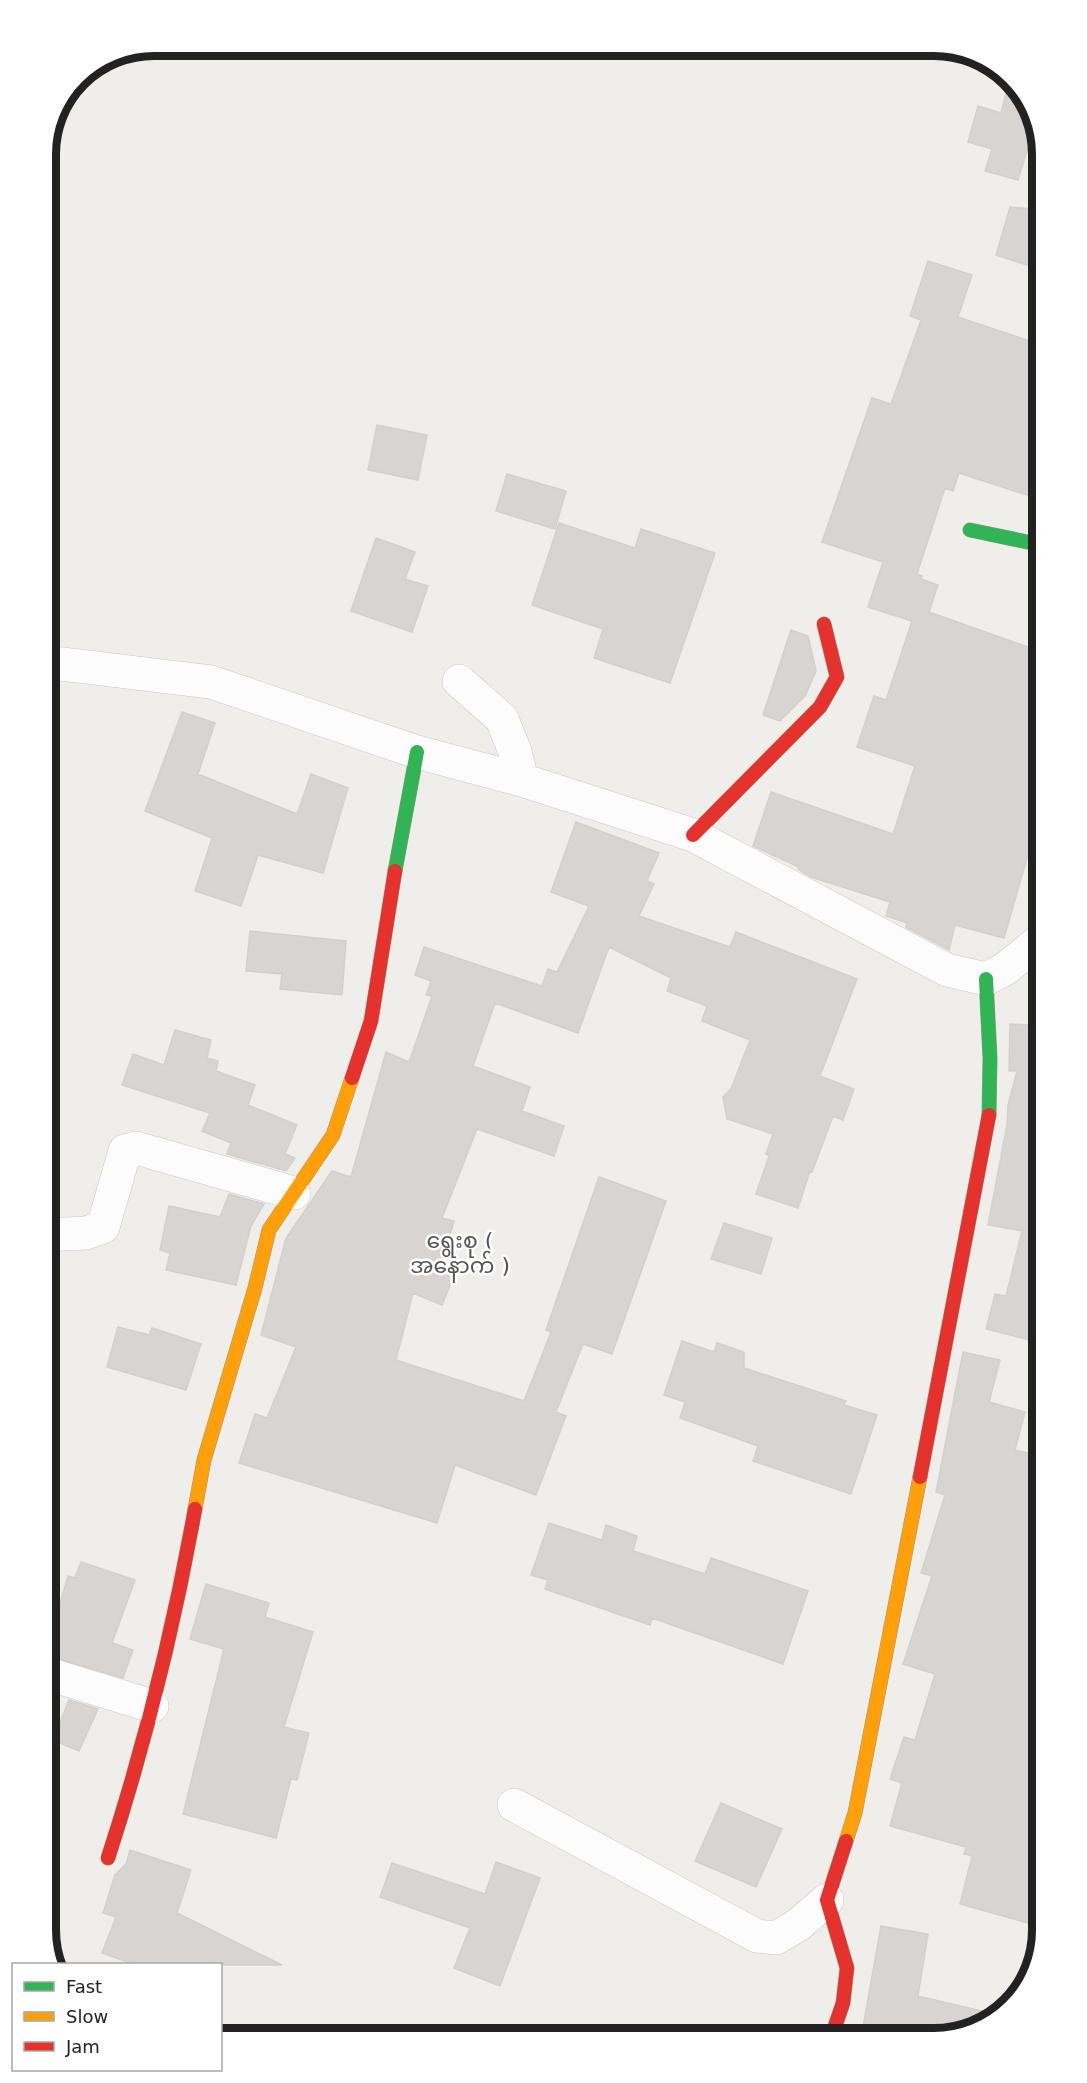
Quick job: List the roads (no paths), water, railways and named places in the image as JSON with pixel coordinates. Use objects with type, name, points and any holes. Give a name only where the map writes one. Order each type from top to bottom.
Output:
[{"type":"street","points":[[970,530],[1031,543]]},
{"type":"street","points":[[693,836],[820,707],[837,677],[824,624]]},
{"type":"street","points":[[56,663],[211,682],[417,752],[522,780],[693,836],[879,937],[947,970],[986,979],[1005,969],[1031,948]]},
{"type":"street","points":[[459,681],[502,719],[515,752],[522,780]]},
{"type":"street","points":[[108,1858],[135,1776],[152,1706],[186,1561],[204,1460],[255,1288],[269,1230],[333,1135],[371,1021],[381,945],[417,752]]},
{"type":"street","points":[[835,2028],[846,1998],[849,1967],[828,1916],[827,1900],[855,1813],[989,1121],[990,1058],[986,979]]},
{"type":"street","points":[[56,1234],[86,1233],[103,1227],[125,1151],[136,1148],[294,1193]]},
{"type":"street","points":[[56,1676],[152,1706]]},
{"type":"street","points":[[514,1805],[757,1936],[776,1938],[798,1925],[827,1900]]},
{"type":"district","name":"ရွေးစု ( အနောက် )","points":[[460,1252]]}]
